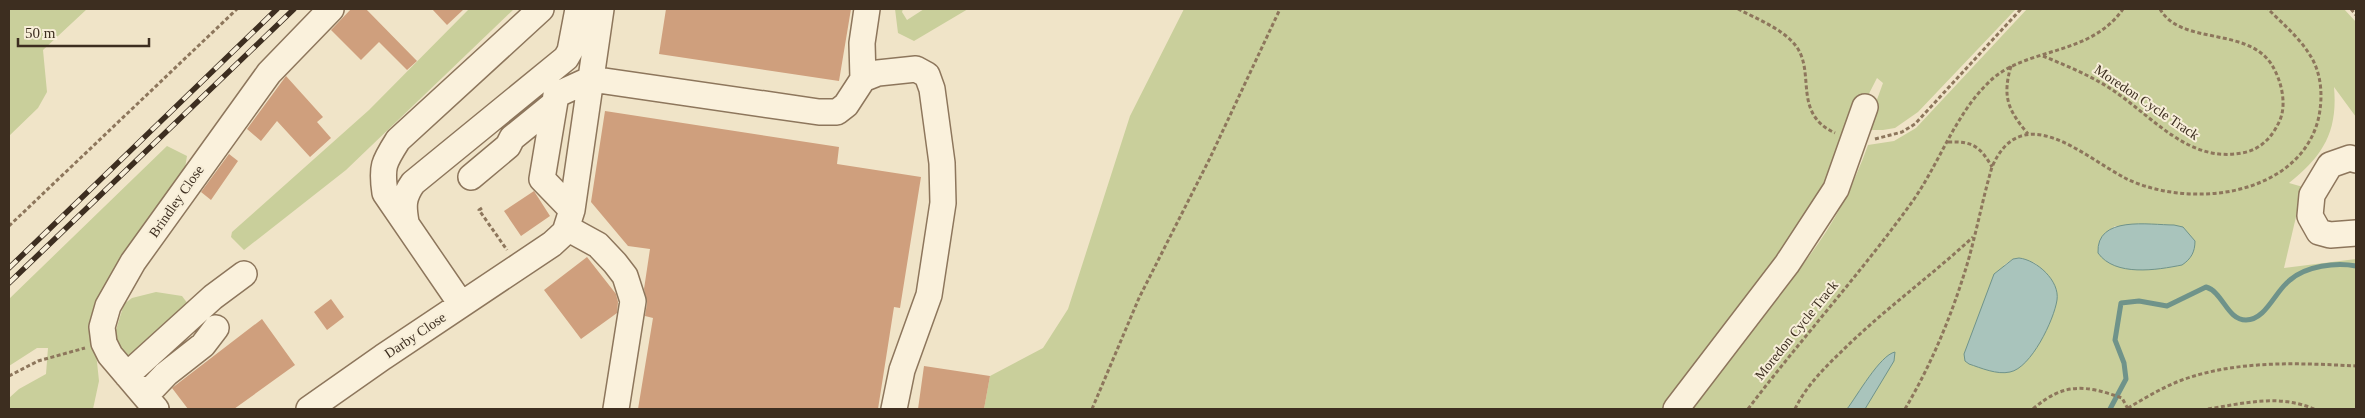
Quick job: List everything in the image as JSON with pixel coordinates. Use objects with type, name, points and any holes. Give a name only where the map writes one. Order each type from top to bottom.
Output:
[{"type":"street","name":"Brindley Close","points":[[151,403],[110,354],[103,337],[104,317],[117,288],[204,160],[269,73],[331,9]]},
{"type":"street","points":[[461,304],[385,193],[382,173],[386,158],[398,140],[541,9]]},
{"type":"street","points":[[406,222],[404,203],[406,194],[413,184],[566,58],[570,51],[578,9]]},
{"type":"street","points":[[569,219],[601,9]]},
{"type":"street","points":[[616,409],[632,300],[625,276],[598,245],[569,219],[542,178],[556,95],[591,79],[837,112],[846,105],[863,79],[862,44],[867,9]]},
{"type":"street","points":[[863,79],[878,73],[916,69],[927,75],[932,89],[942,163],[944,203],[929,295],[902,370],[894,409]]},
{"type":"street","points":[[471,177],[508,146],[512,138],[554,104]]},
{"type":"street","points":[[1676,409],[1787,264],[1836,189],[1856,139],[1866,107]]},
{"type":"street","points":[[2356,160],[2350,158],[2330,165],[2312,194],[2310,216],[2319,232],[2330,235],[2356,234]]},
{"type":"street","name":"Darby Close","points":[[309,409],[461,304],[517,260],[560,238],[569,219]]},
{"type":"street","points":[[127,375],[213,297],[244,274]]},
{"type":"street","points":[[151,403],[166,374],[203,345],[216,328]]},
{"type":"path","points":[[9,226],[237,9]]},
{"type":"path","points":[[1092,409],[1139,298],[1210,158],[1280,9]]},
{"type":"path","points":[[1738,9],[1783,34],[1796,46],[1801,55],[1809,105],[1822,124],[1833,132],[1862,140],[1902,132],[1915,124],[2021,9]]},
{"type":"path","name":"Moredon Cycle Track","points":[[1748,409],[1899,220],[1928,176],[1975,97],[1998,73],[2011,65],[2062,50],[2093,35],[2108,25],[2123,9]]},
{"type":"path","name":"Moredon Cycle Track","points":[[2042,56],[2095,79],[2192,148],[2228,156],[2246,152],[2263,144],[2275,130],[2282,115],[2283,98],[2279,79],[2271,64],[2253,47],[2187,28],[2173,22],[2160,9]]},
{"type":"path","points":[[1905,409],[1933,356],[1952,311],[1992,167],[1996,156],[2008,142],[2016,137],[2028,134],[2054,138],[2125,178],[2172,192],[2207,194],[2250,186],[2267,180],[2297,159],[2316,129],[2322,97],[2316,68],[2310,55],[2268,9]]},
{"type":"path","points":[[2351,9],[2356,15]]},
{"type":"path","points":[[2011,65],[2007,81],[2010,109],[2028,134]]},
{"type":"path","points":[[1947,142],[1961,141],[1973,144],[1984,153],[1992,167]]},
{"type":"path","points":[[482,208],[479,210],[517,260]]},
{"type":"path","points":[[1794,409],[1819,375],[1865,328],[1948,260],[1974,236]]},
{"type":"path","points":[[9,376],[38,361],[82,349]]},
{"type":"path","points":[[2033,409],[2044,400],[2065,390],[2094,388],[2122,398],[2128,409],[2180,380],[2209,371],[2288,364],[2356,366]]},
{"type":"path","points":[[2208,409],[2251,402],[2284,400],[2297,402],[2314,409]]},
{"type":"green space","points":[[9,9],[87,9],[43,50],[47,92],[38,108],[9,136]]},
{"type":"green space","points":[[469,9],[514,9],[346,170],[244,250],[231,237],[232,232],[369,110]]},
{"type":"green space","points":[[895,9],[903,9],[902,12],[907,20],[924,9],[968,9],[914,41],[898,33]]},
{"type":"green space","points":[[1184,9],[2016,9],[1918,112],[1895,128],[1866,130],[1883,83],[1877,78],[1854,123],[1785,285],[1799,269],[1834,220],[1861,165],[1868,145],[1894,141],[1916,128],[2027,9],[2344,9],[2356,22],[2356,117],[2334,87],[2335,103],[2333,117],[2326,142],[2311,163],[2289,183],[2303,187],[2284,268],[2356,259],[2356,409],[984,409],[990,376],[1043,348],[1068,309],[1130,116]],"holes":[[[2174,225],[2182,265],[2142,269],[2104,234],[2115,226]],[[2019,258],[2035,263],[2054,285],[2049,324],[2028,359],[2004,265],[2013,259]]]},
{"type":"green space","points":[[167,146],[187,156],[185,168],[93,324],[99,381],[93,409],[9,409],[9,398],[19,389],[46,374],[48,348],[37,348],[9,366],[9,299]]},
{"type":"green space","points":[[156,292],[182,296],[188,304],[129,357],[120,351],[115,333],[124,304],[132,298]]},
{"type":"water","points":[[2138,224],[2183,227],[2195,241],[2192,255],[2182,265],[2149,270],[2125,269],[2105,261],[2098,253],[2100,241],[2106,233],[2115,227]]},
{"type":"water","points":[[2019,258],[2040,267],[2055,286],[2057,300],[2046,331],[2033,353],[2018,369],[2000,373],[1969,364],[1965,361],[1964,354],[1994,274],[2013,259]]},
{"type":"water","points":[[1895,352],[1894,361],[1865,409],[1847,409],[1876,368],[1883,360]]},
{"type":"building","points":[[351,9],[366,9],[417,61],[407,70],[379,42],[361,60],[331,30]]},
{"type":"building","points":[[432,9],[464,9],[447,25]]},
{"type":"building","points":[[666,9],[851,9],[839,81],[659,54]]},
{"type":"building","points":[[286,76],[323,117],[317,122],[331,138],[310,157],[277,121],[261,141],[247,129]]},
{"type":"building","points":[[605,111],[839,147],[837,164],[921,177],[900,308],[894,307],[878,409],[638,409],[653,318],[645,316],[647,303],[644,289],[650,249],[628,246],[591,202]]},
{"type":"building","points":[[229,154],[238,161],[211,200],[201,192]]},
{"type":"building","points":[[534,191],[550,216],[521,236],[504,211]]},
{"type":"building","points":[[587,257],[616,294],[618,302],[617,313],[581,339],[544,290]]},
{"type":"building","points":[[331,299],[344,317],[327,330],[314,312]]},
{"type":"building","points":[[262,319],[295,365],[234,409],[188,409],[172,388]]},
{"type":"building","points":[[924,366],[990,376],[984,409],[918,409]]},
{"type":"waterway","points":[[2110,409],[2126,379],[2124,363],[2115,340],[2121,303],[2139,301],[2167,306],[2206,287],[2217,294],[2234,316],[2246,320],[2253,319],[2265,310],[2290,280],[2304,271],[2331,265],[2356,266]]},
{"type":"railway","points":[[9,268],[277,9]]},
{"type":"railway","points":[[9,283],[294,9]]}]
